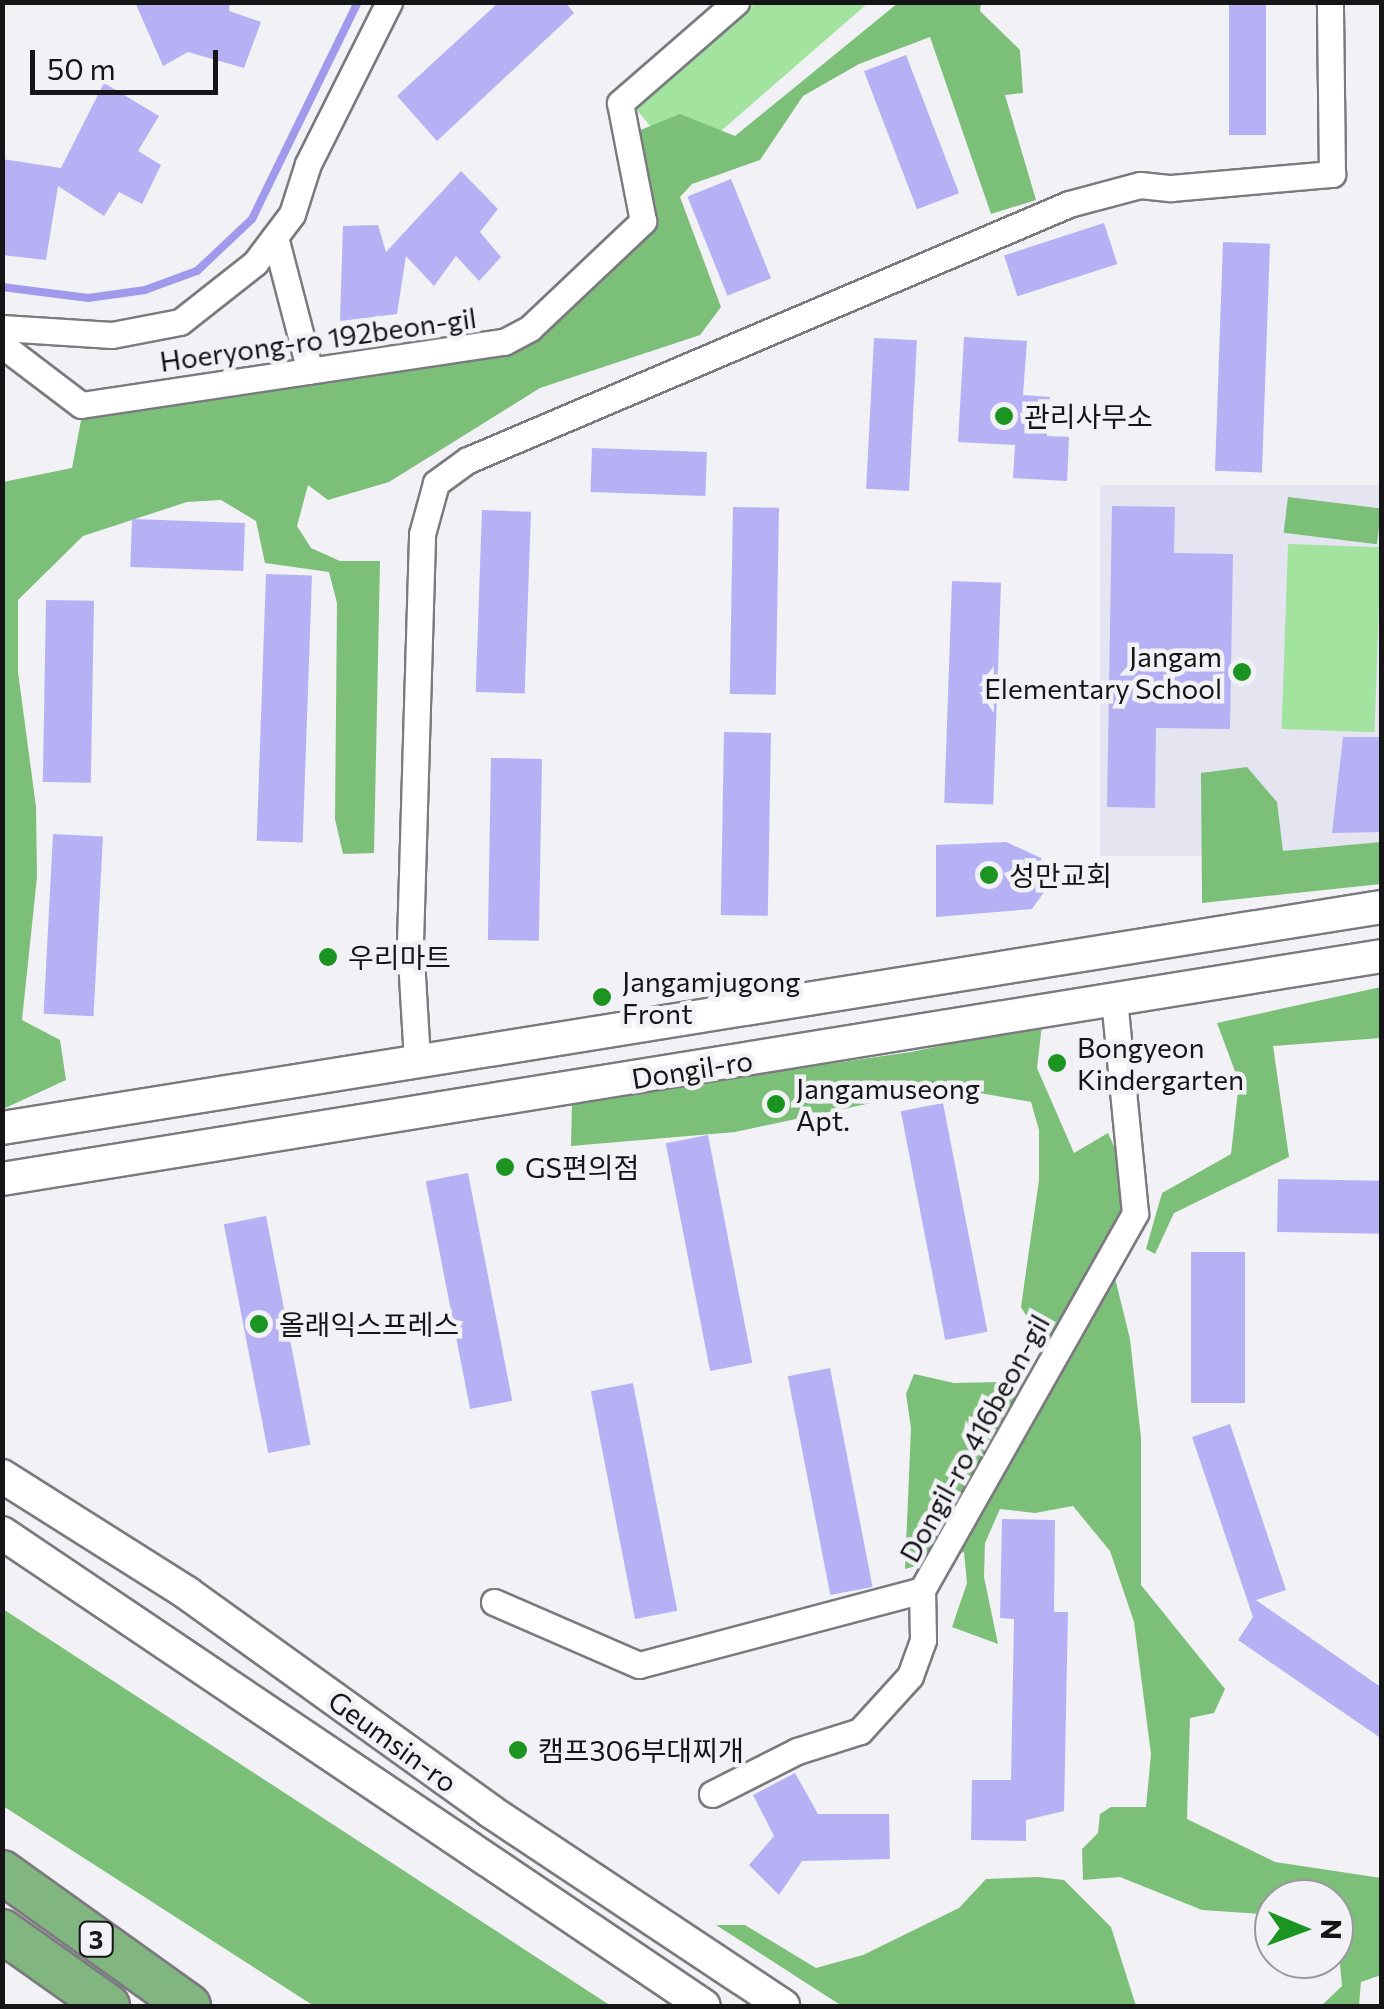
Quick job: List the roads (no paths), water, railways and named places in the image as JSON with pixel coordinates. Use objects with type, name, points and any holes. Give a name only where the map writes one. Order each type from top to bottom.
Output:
[{"type":"highway","name":"3","points":[[2,1872],[189,2006]]},
{"type":"highway","points":[[2,1907],[142,2006]]},
{"type":"highway","points":[[2,1931],[108,2006]]},
{"type":"highway","points":[[2,1967],[58,2006]]},
{"type":"street","points":[[2,328],[112,335],[180,322],[256,263],[292,214],[308,164],[389,2]]},
{"type":"street","name":"Hoeryong-ro 192beon-gil","points":[[2,345],[81,405],[504,342],[530,328],[644,222],[620,103],[736,2]]},
{"type":"street","points":[[417,1060],[411,907],[422,534],[436,483],[468,460],[1069,204],[1140,184],[1171,188],[1332,174],[1330,2]]},
{"type":"street","points":[[275,237],[310,371]]},
{"type":"street","name":"Dongil-ro","points":[[2,1128],[1382,907]]},
{"type":"street","name":"Dongil-ro","points":[[2,1179],[1382,956]]},
{"type":"street","name":"Dongil-ro 416beon-gil","points":[[494,1602],[639,1665],[922,1590],[1134,1213],[1114,1000]]},
{"type":"street","name":"Geumsin-ro","points":[[2,1476],[187,1593],[490,1811],[665,1922],[782,2006]]},
{"type":"street","name":"Geumsin-ro","points":[[2,1533],[704,2006]]},
{"type":"street","points":[[712,1794],[797,1752],[860,1731],[910,1676],[922,1640],[922,1590]]},
{"type":"waterway","points":[[2,287],[88,298],[145,290],[197,271],[252,219],[358,2]]},
{"type":"place","name":"관리사무소","points":[[1004,416]]},
{"type":"place","name":"Jangam Elementary School","points":[[1242,672]]},
{"type":"place","name":"성만교회","points":[[989,875]]},
{"type":"place","name":"우리마트","points":[[328,957]]},
{"type":"place","name":"Jangamjugong Front","points":[[602,997]]},
{"type":"place","name":"Bongyeon Kindergarten","points":[[1057,1063]]},
{"type":"place","name":"Jangamuseong Apt.","points":[[776,1104]]},
{"type":"place","name":"GS편의점","points":[[505,1167]]},
{"type":"place","name":"올래익스프레스","points":[[259,1324]]},
{"type":"place","name":"캠프306부대찌개","points":[[518,1750]]}]
